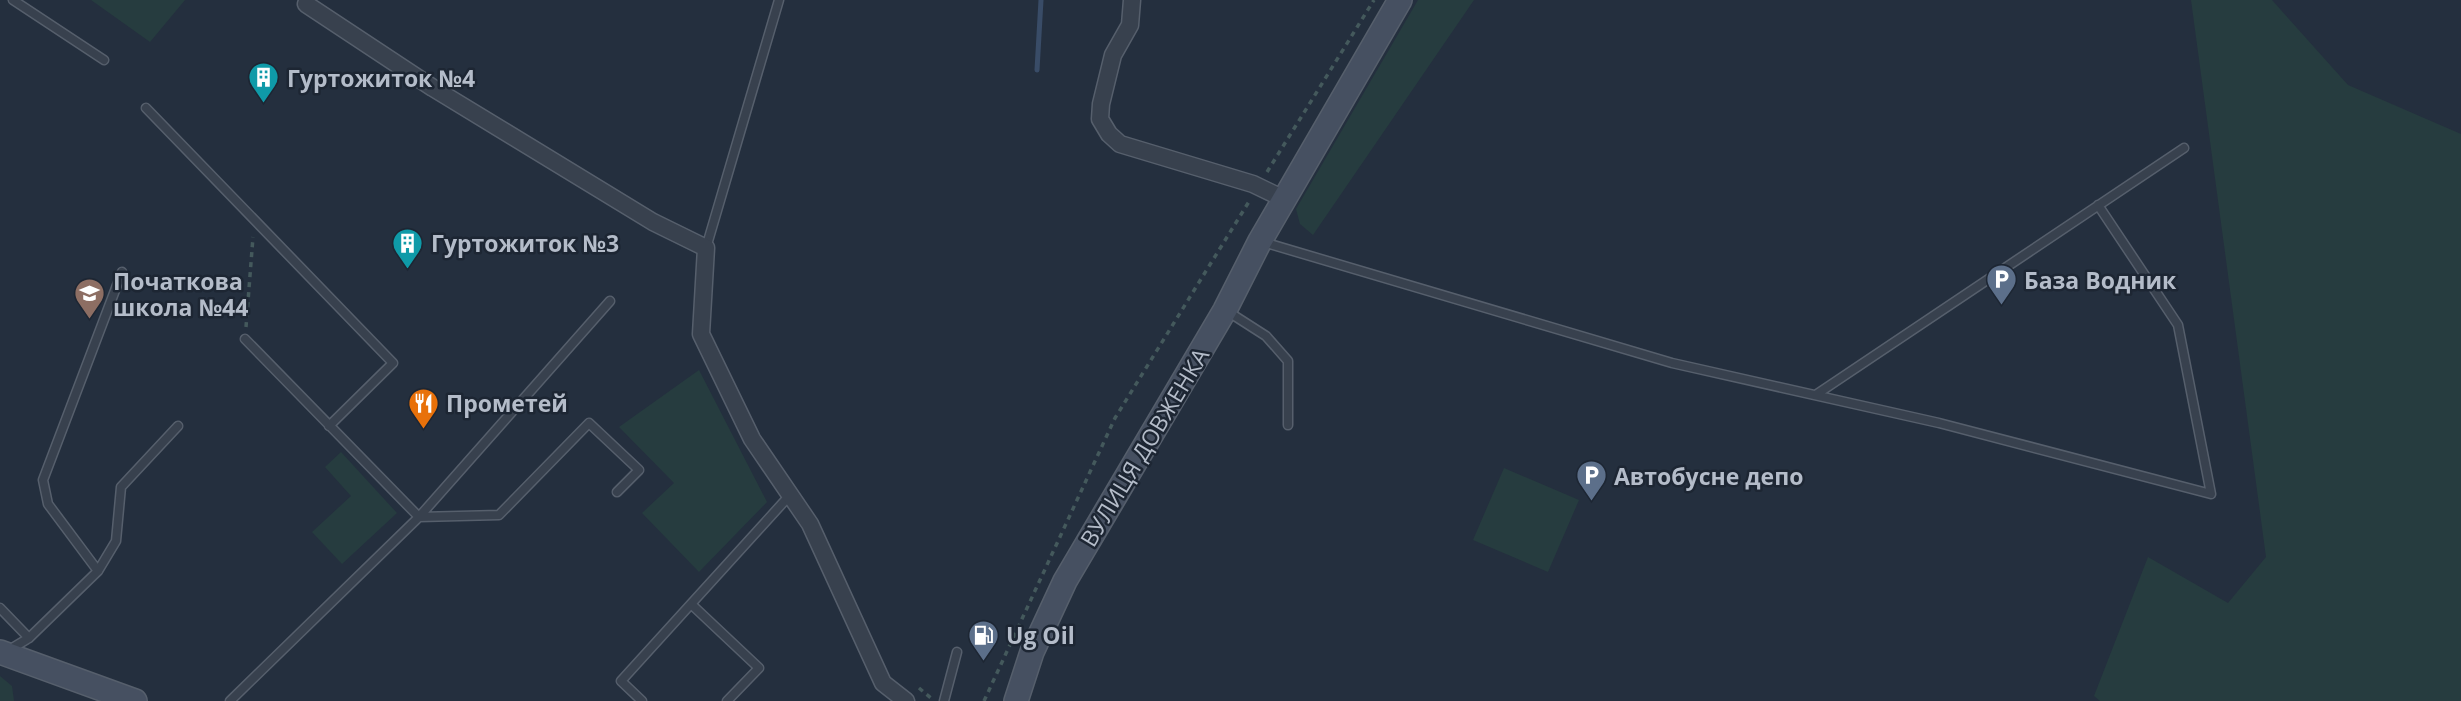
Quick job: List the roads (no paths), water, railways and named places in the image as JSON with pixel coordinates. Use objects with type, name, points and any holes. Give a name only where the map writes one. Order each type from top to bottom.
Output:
[{"type":"street","points":[[1132,0],[1130,24],[1113,55],[1101,104],[1100,119],[1109,134],[1120,144],[1132,149],[1199,166],[1258,186],[1284,199]]},
{"type":"street","name":"ВУЛИЦЯ ДОВЖЕНКА","points":[[1016,701],[1032,652],[1065,581],[1225,310],[1260,241],[1400,0]]},
{"type":"street","points":[[306,4],[433,88],[653,222],[706,248],[701,334],[752,439],[810,524],[883,683],[906,701]]},
{"type":"street","points":[[2,652],[128,700]]},
{"type":"lane","points":[[13,0],[104,60]]},
{"type":"lane","points":[[706,248],[779,0]]},
{"type":"lane","points":[[146,108],[393,363],[329,426]]},
{"type":"lane","points":[[1817,394],[2184,148]]},
{"type":"lane","points":[[1260,241],[1672,363],[1817,394],[2211,494],[2178,325],[2098,205]]},
{"type":"lane","points":[[98,571],[48,504],[43,480],[122,272]]},
{"type":"lane","points":[[230,701],[419,517],[610,301]]},
{"type":"lane","points":[[1225,310],[1266,336],[1288,361],[1287,425]]},
{"type":"lane","points":[[245,339],[419,517],[499,515],[589,422],[639,470],[617,492]]},
{"type":"lane","points":[[2,652],[29,638],[98,571],[116,541],[121,487],[178,426]]},
{"type":"lane","points":[[642,701],[621,681],[790,495]]},
{"type":"lane","points":[[691,604],[759,668],[727,701]]},
{"type":"lane","points":[[0,608],[29,638]]},
{"type":"lane","points":[[944,701],[957,652]]},
{"type":"waterway","points":[[1037,70],[1041,0]]},
{"type":"place","name":"Гуртожиток №4","points":[[264,105]]},
{"type":"place","name":"Гуртожиток №3","points":[[408,270]]},
{"type":"place","name":"База Водник","points":[[2001,307]]},
{"type":"place","name":"Початкова школа №44","points":[[90,321]]},
{"type":"place","name":"Прометей","points":[[423,430]]},
{"type":"place","name":"Автобусне депо","points":[[1591,503]]},
{"type":"place","name":"Ug Oil","points":[[983,662]]}]
